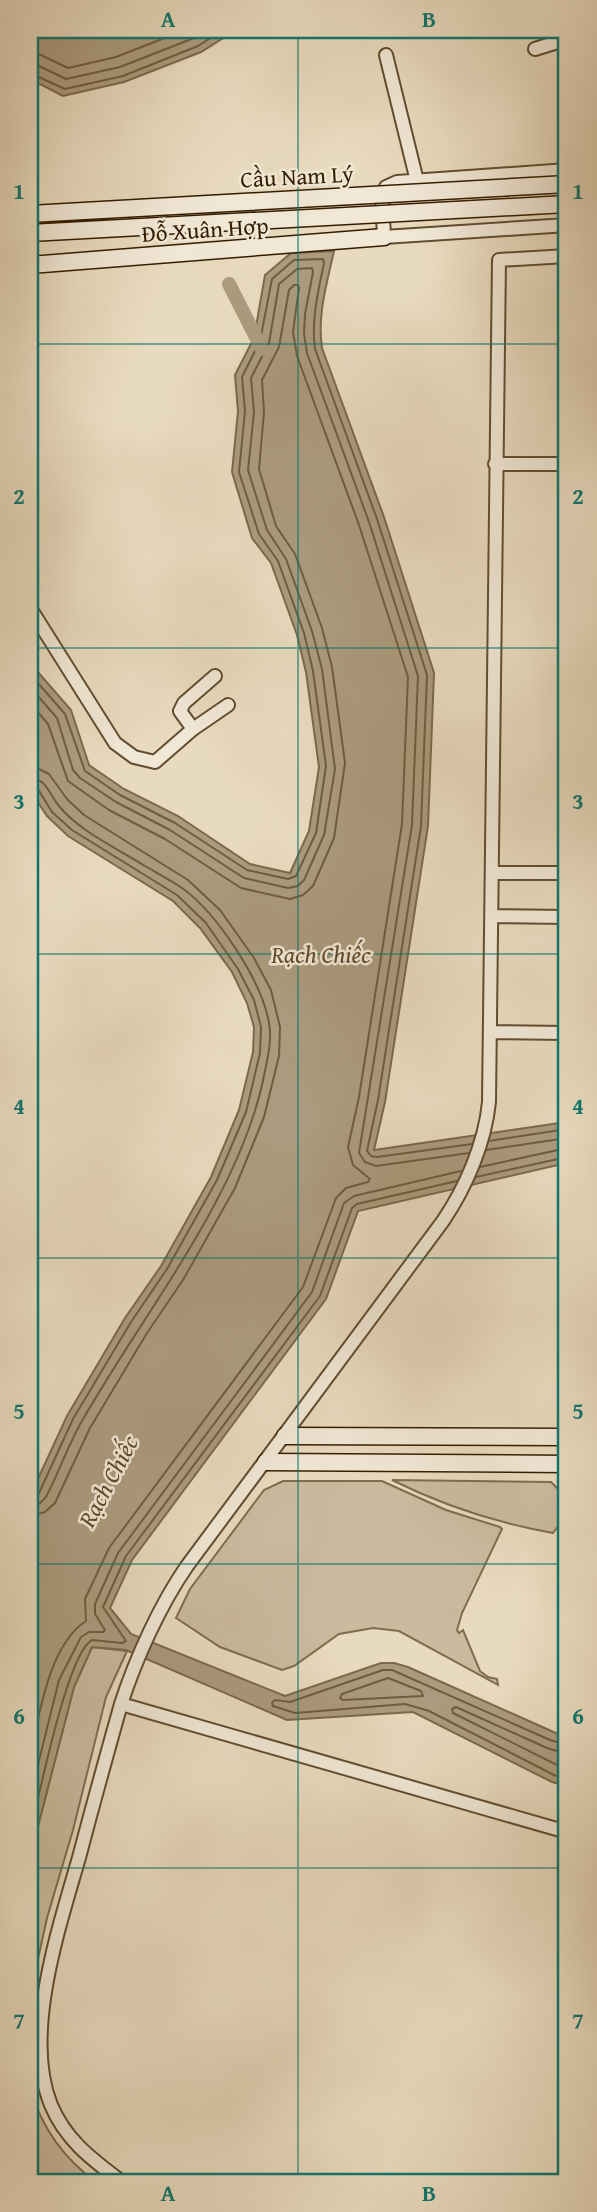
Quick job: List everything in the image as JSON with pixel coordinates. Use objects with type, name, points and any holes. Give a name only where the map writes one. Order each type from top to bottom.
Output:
[{"type":"main road","name":"Cầu Nam Lý","points":[[30,214],[567,184]]},
{"type":"main road","name":"Cầu Nam Lý","points":[[30,233],[567,204]]},
{"type":"main road","name":"Đỗ Xuân Hợp","points":[[30,265],[384,237]]},
{"type":"main road","points":[[266,1462],[562,1464],[563,1437],[285,1436]]},
{"type":"street","points":[[535,49],[567,38]]},
{"type":"street","points":[[386,55],[416,181]]},
{"type":"street","points":[[384,237],[383,195],[386,187],[397,182],[567,170]]},
{"type":"street","name":"Đỗ Xuân Hợp","points":[[384,237],[567,225]]},
{"type":"street","points":[[122,2182],[80,2150],[69,2137],[51,2105],[45,2087],[40,2059],[50,1965],[121,1704],[136,1665],[178,1579],[443,1221],[459,1195],[485,1129],[489,1102],[493,916],[495,464],[499,260],[567,256]]},
{"type":"street","points":[[495,464],[567,464]]},
{"type":"street","points":[[30,608],[115,743],[146,761],[155,762],[228,705]]},
{"type":"street","points":[[194,729],[180,711],[184,703],[215,676]]},
{"type":"street","points":[[493,873],[567,873]]},
{"type":"street","points":[[493,916],[567,916]]},
{"type":"street","points":[[491,1032],[567,1033]]},
{"type":"street","points":[[121,1704],[567,1832]]},
{"type":"shaded area","points":[[392,1480],[551,1482],[567,1498],[567,1514],[553,1533],[471,1512]]},
{"type":"shaded area","points":[[283,1481],[382,1481],[446,1510],[500,1527],[502,1529],[462,1613],[457,1630],[459,1633],[463,1630],[480,1671],[497,1679],[498,1685],[399,1631],[373,1628],[339,1634],[294,1666],[282,1670],[220,1647],[176,1618],[190,1589],[264,1490]]},
{"type":"shaded area","points":[[92,1647],[127,1651],[106,1697],[73,1830],[47,1918],[30,2013],[30,1857],[74,1687]]},
{"type":"shaded area","points":[[30,2089],[41,2117],[55,2141],[73,2163],[96,2182],[39,2182],[33,2178],[30,2171]]},
{"type":"water","points":[[30,30],[236,30],[201,52],[124,82],[63,96],[30,79]]},
{"type":"water","name":"Rạch Chiếc","points":[[334,251],[322,311],[322,348],[384,517],[434,673],[428,826],[385,1102],[374,1150],[567,1122],[567,1163],[358,1211],[326,1299],[132,1560],[110,1608],[131,1634],[285,1696],[381,1663],[408,1667],[567,1738],[567,1786],[552,1782],[413,1712],[287,1720],[126,1650],[92,1647],[74,1687],[30,1857],[30,1496],[67,1416],[125,1318],[161,1266],[211,1177],[239,1110],[253,1052],[254,1027],[247,1003],[232,972],[200,928],[173,901],[68,836],[47,816],[30,790],[30,663],[71,710],[89,765],[124,789],[178,816],[250,864],[290,873],[309,831],[319,767],[306,672],[297,635],[271,563],[252,538],[232,472],[238,411],[235,375],[254,338],[265,275],[291,253]]},
{"type":"waterway","points":[[229,284],[262,349]]}]
